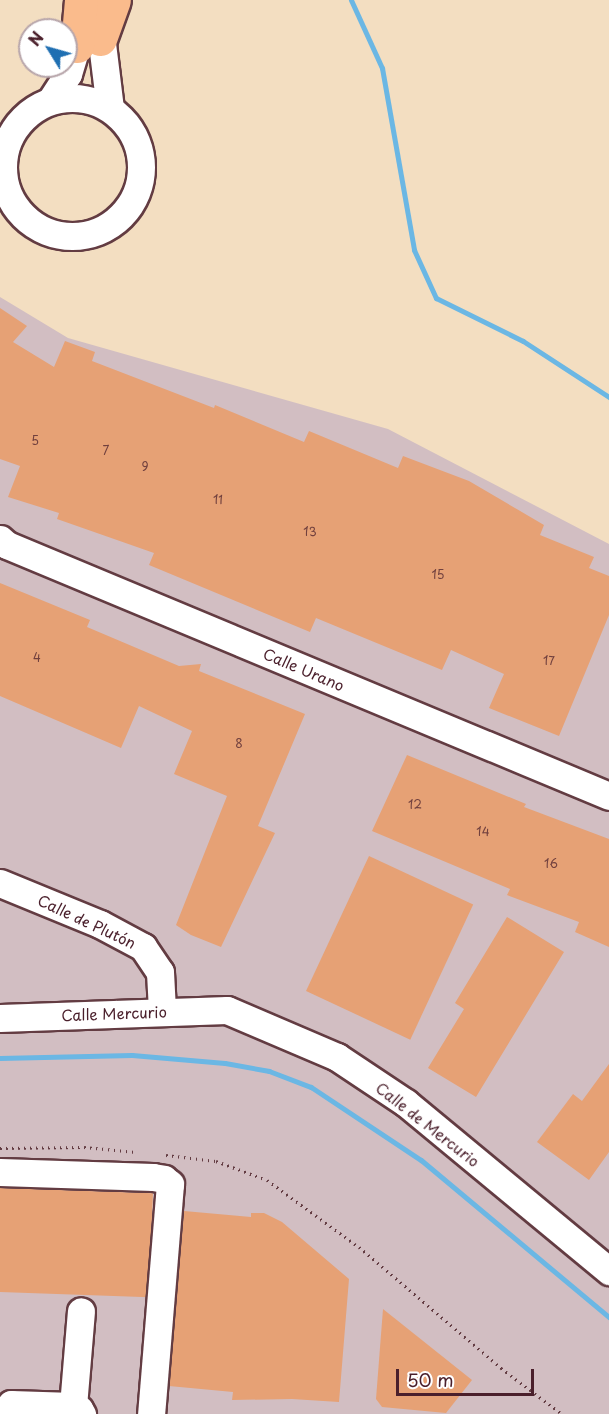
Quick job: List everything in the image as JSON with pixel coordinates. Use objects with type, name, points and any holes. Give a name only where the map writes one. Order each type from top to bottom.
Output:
[{"type":"highway","points":[[81,0],[89,42]]},
{"type":"highway","points":[[89,42],[114,0]]},
{"type":"street","points":[[90,0],[89,42],[110,108]]},
{"type":"street","points":[[51,100],[89,42],[97,0]]},
{"type":"street","points":[[71,97],[91,100],[110,108],[126,123],[137,143],[141,165],[138,187],[128,207],[112,223],[92,233],[70,236],[48,232],[28,221],[7,200],[3,171],[5,139],[35,108],[51,100],[71,97]]},
{"type":"street","name":"Calle Urano","points":[[0,539],[7,545],[609,796]]},
{"type":"street","name":"Calle de Plutón","points":[[0,883],[100,924],[143,947],[160,972],[162,1010]]},
{"type":"street","name":"Calle Mercurio","points":[[0,1018],[162,1010],[227,1010]]},
{"type":"street","name":"Calle de Mercurio","points":[[227,1010],[337,1057],[406,1103],[608,1269]]},
{"type":"street","points":[[0,1172],[153,1177],[164,1179],[170,1184],[151,1414]]},
{"type":"street","points":[[7,1407],[77,1410],[81,1311]]},
{"type":"path","points":[[0,1148],[84,1148],[140,1152]]},
{"type":"path","points":[[162,1155],[216,1161],[267,1180],[359,1247],[501,1368],[562,1414]]},
{"type":"shaded area","points":[[0,297],[68,338],[388,429],[609,544],[609,1414],[0,1414]]},
{"type":"building","points":[[0,308],[27,326],[13,342],[54,367],[65,341],[95,352],[92,361],[214,408],[215,405],[304,442],[309,431],[398,468],[403,456],[469,481],[544,525],[540,535],[594,557],[589,568],[609,576],[609,615],[559,736],[489,708],[504,674],[451,650],[442,670],[316,618],[310,632],[149,565],[154,553],[57,519],[59,513],[8,497],[20,466],[0,459]]},
{"type":"building","points":[[0,583],[90,620],[87,627],[179,666],[201,664],[199,671],[305,714],[258,826],[275,833],[221,947],[191,935],[176,925],[227,796],[174,774],[192,731],[139,706],[121,748],[0,696]]},
{"type":"building","points":[[407,755],[526,804],[524,807],[609,839],[609,947],[575,932],[579,922],[507,895],[510,889],[372,831]]},
{"type":"building","points":[[369,856],[473,905],[410,1040],[306,991]]},
{"type":"building","points":[[507,917],[564,952],[476,1097],[428,1068],[464,1009],[455,1003]]},
{"type":"building","points":[[609,1064],[609,1152],[589,1180],[537,1142],[573,1094],[582,1101]]},
{"type":"building","points":[[0,1188],[153,1193],[149,1297],[0,1292]]},
{"type":"building","points":[[184,1211],[251,1217],[251,1213],[264,1213],[282,1222],[349,1279],[339,1402],[292,1399],[232,1400],[233,1392],[169,1386]]},
{"type":"building","points":[[383,1309],[472,1380],[446,1413],[382,1407],[376,1399]]},
{"type":"waterway","points":[[351,0],[382,68],[414,250],[436,298],[523,341],[609,397]]},
{"type":"waterway","points":[[0,1058],[132,1055],[225,1063],[269,1071],[311,1087],[421,1160],[609,1317]]}]
